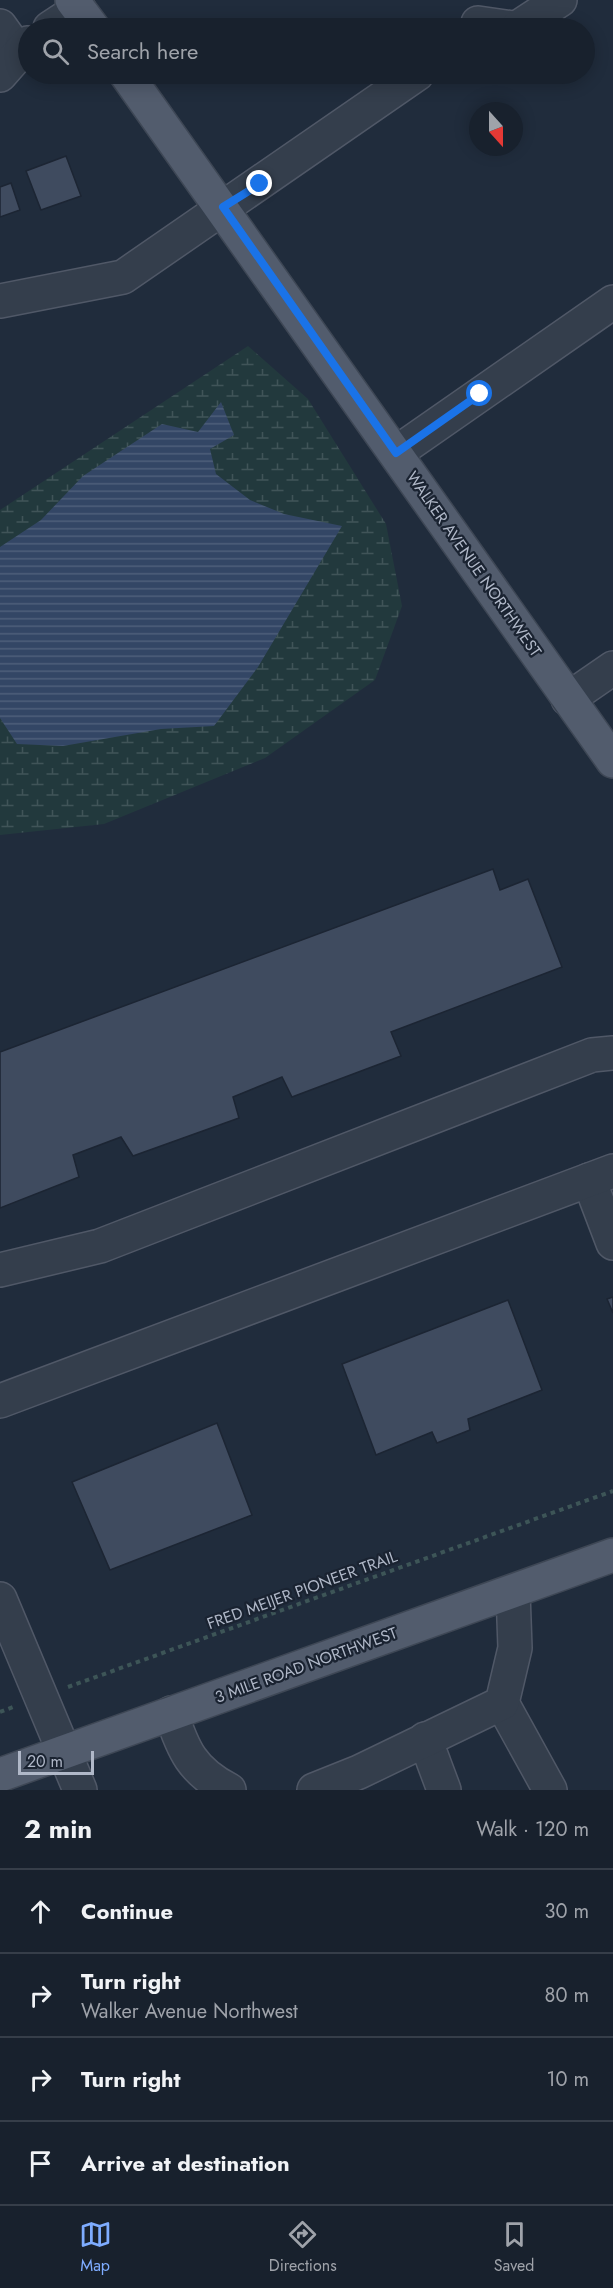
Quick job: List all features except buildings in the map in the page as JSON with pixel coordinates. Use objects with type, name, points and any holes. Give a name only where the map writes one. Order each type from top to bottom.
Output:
[{"type":"main road","name":"WALKER AVENUE NORTHWEST","points":[[133,84],[223,207],[613,761]]},
{"type":"main road","name":"3 MILE ROAD NORTHWEST","points":[[0,1775],[613,1555]]},
{"type":"street","points":[[531,18],[560,0]]},
{"type":"street","points":[[0,75],[17,39]]},
{"type":"street","points":[[0,301],[123,277],[402,84]]},
{"type":"street","points":[[396,453],[613,302]]},
{"type":"street","points":[[568,699],[613,668]]},
{"type":"street","points":[[0,1270],[100,1246],[592,1055],[613,1053]]},
{"type":"street","points":[[0,1401],[601,1176],[613,1243]]},
{"type":"street","points":[[513,1592],[515,1648],[502,1703],[550,1790]]},
{"type":"street","points":[[0,1599],[80,1790]]},
{"type":"street","points":[[314,1790],[359,1772],[502,1703]]},
{"type":"street","points":[[171,1713],[189,1758],[212,1782],[229,1790]]},
{"type":"street","points":[[424,1739],[444,1790]]},
{"type":"path","name":"FRED MEIJER PIONEER TRAIL","points":[[0,1712],[613,1491]]},
{"type":"green space","points":[[248,346],[308,399],[386,524],[402,606],[375,680],[265,758],[104,824],[0,835],[0,510]]},
{"type":"water","points":[[221,402],[234,435],[210,449],[216,474],[250,500],[284,514],[342,526],[258,667],[214,726],[161,729],[63,746],[17,744],[0,718],[0,547],[41,520],[83,476],[162,424],[198,432]]},
{"type":"route","points":[[260,184],[223,207],[396,453],[480,394]]}]
